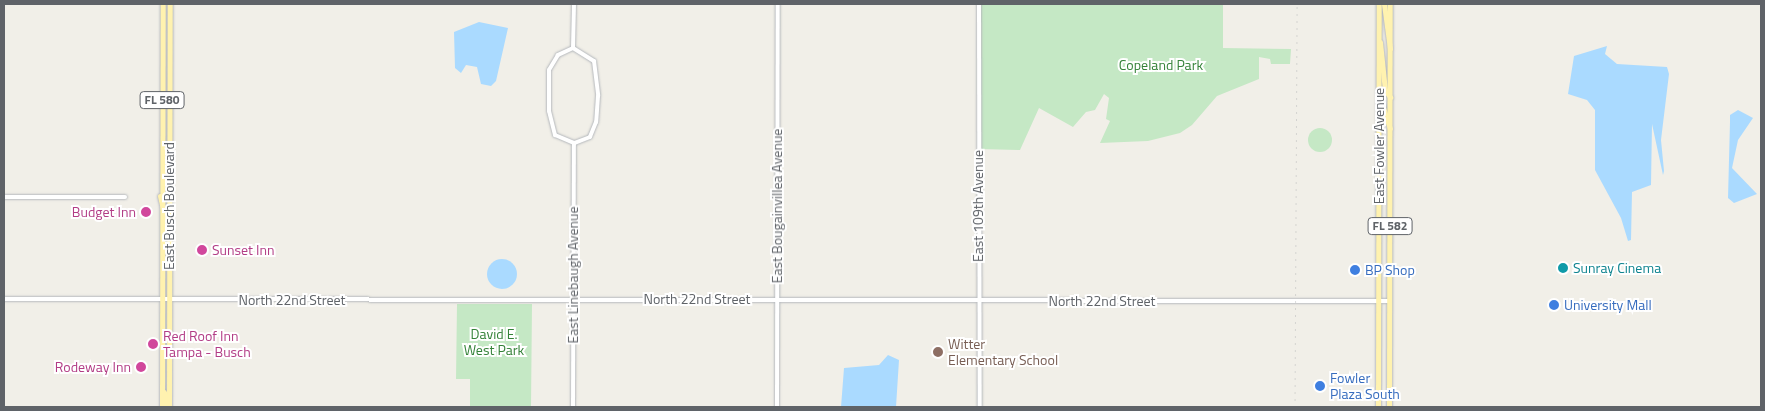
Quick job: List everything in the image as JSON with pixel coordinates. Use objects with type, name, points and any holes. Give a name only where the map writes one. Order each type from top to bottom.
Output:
[{"type":"main road","name":"East Busch Boulevard","points":[[163,4],[160,299],[164,407]]},
{"type":"main road","name":"East Busch Boulevard","points":[[169,407],[170,4]]},
{"type":"main road","name":"East Fowler Avenue","points":[[1378,407],[1379,4]]},
{"type":"main road","points":[[1384,4],[1390,49]]},
{"type":"main road","name":"East Fowler Avenue","points":[[1389,407],[1390,4]]},
{"type":"main road","points":[[163,38],[170,76]]},
{"type":"main road","points":[[1379,39],[1385,56],[1385,90],[1390,97]]},
{"type":"main road","points":[[1379,95],[1390,128]]},
{"type":"main road","points":[[161,158],[170,195]]},
{"type":"main road","points":[[160,196],[169,235]]},
{"type":"street","points":[[573,48],[574,4]]},
{"type":"street","name":"East Bougainvillea Avenue","points":[[777,407],[778,4]]},
{"type":"street","name":"East 109th Avenue","points":[[979,4],[980,407]]},
{"type":"street","points":[[573,48],[594,61],[598,96],[590,137],[574,143],[556,135],[549,111],[550,70],[558,55],[573,48]]},
{"type":"street","name":"East Linebaugh Avenue","points":[[573,407],[574,143]]},
{"type":"street","points":[[4,197],[125,197]]},
{"type":"street","name":"North 22nd Street","points":[[4,299],[1390,301]]},
{"type":"green space","name":"Copeland Park","points":[[981,4],[1223,4],[1223,48],[1291,49],[1290,64],[1271,64],[1270,59],[1259,57],[1259,79],[1217,96],[1192,125],[1180,133],[1148,141],[1100,143],[1110,121],[1106,119],[1109,98],[1104,94],[1095,110],[1086,112],[1073,127],[1039,108],[1020,150],[979,149]]},
{"type":"green space","points":[[1320,128],[1329,131],[1332,140],[1329,149],[1320,152],[1311,149],[1308,140],[1311,131]]},
{"type":"green space","name":"David E. West Park","points":[[457,304],[532,304],[531,407],[470,407],[470,379],[456,379]]},
{"type":"water","points":[[479,22],[508,28],[496,81],[491,86],[481,84],[477,67],[466,65],[461,73],[455,68],[454,32]]},
{"type":"water","points":[[1607,46],[1605,54],[1617,64],[1667,67],[1669,74],[1661,140],[1664,171],[1663,175],[1652,124],[1651,185],[1632,192],[1631,240],[1628,241],[1621,218],[1595,170],[1595,110],[1587,100],[1568,94],[1574,56]]},
{"type":"water","points":[[1738,110],[1753,118],[1738,140],[1732,168],[1757,194],[1734,203],[1728,198],[1730,115]]},
{"type":"water","points":[[502,259],[513,263],[517,274],[513,285],[502,289],[491,285],[487,274],[491,263]]},
{"type":"water","points":[[888,355],[899,360],[896,407],[841,407],[844,368],[879,365]]},
{"type":"railway","points":[[1295,407],[1297,4]]},
{"type":"place","name":"Budget Inn","points":[[146,212]]},
{"type":"place","name":"Sunset Inn","points":[[202,250]]},
{"type":"place","name":"Sunray Cinema","points":[[1563,268]]},
{"type":"place","name":"BP Shop","points":[[1355,270]]},
{"type":"place","name":"University Mall","points":[[1554,305]]},
{"type":"place","name":"Red Roof Inn Tampa - Busch","points":[[153,344]]},
{"type":"place","name":"Witter Elementary School","points":[[938,352]]},
{"type":"place","name":"Rodeway Inn","points":[[141,367]]},
{"type":"place","name":"Fowler Plaza South","points":[[1320,386]]}]
